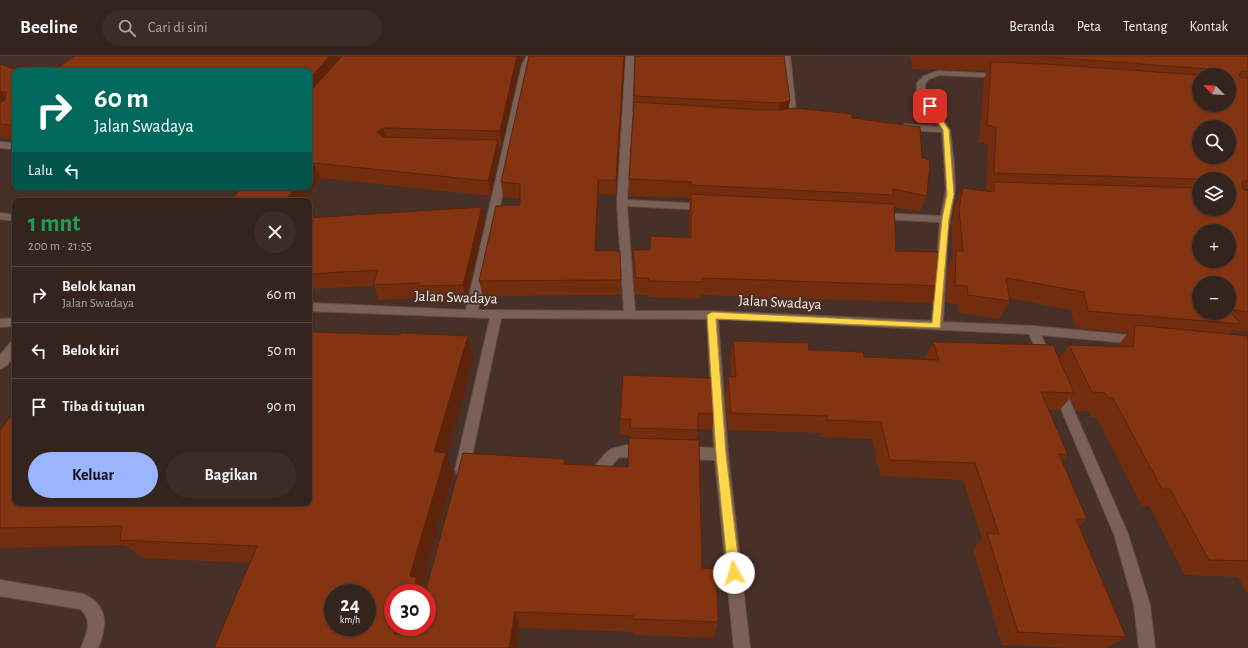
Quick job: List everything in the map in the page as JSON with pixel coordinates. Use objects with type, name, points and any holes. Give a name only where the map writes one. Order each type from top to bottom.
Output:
[{"type":"street","points":[[471,314],[504,149],[526,64],[530,56]]},
{"type":"street","points":[[630,56],[622,202],[630,315]]},
{"type":"street","points":[[782,121],[797,119],[783,57]]},
{"type":"street","points":[[937,326],[945,219],[955,194],[946,130],[922,93],[920,86],[922,80],[929,75],[1007,76]]},
{"type":"street","points":[[628,114],[658,116]]},
{"type":"street","points":[[893,126],[946,130]]},
{"type":"street","points":[[0,145],[12,146]]},
{"type":"street","points":[[622,202],[717,208]]},
{"type":"street","points":[[866,215],[945,219]]},
{"type":"street","points":[[0,216],[12,218]]},
{"type":"street","name":"Jalan Swadaya","points":[[312,306],[471,314],[712,315],[1033,330],[1153,341]]},
{"type":"street","points":[[460,480],[496,314]]},
{"type":"street","points":[[712,315],[721,454],[742,648]]},
{"type":"street","points":[[0,323],[12,322]]},
{"type":"street","points":[[1033,330],[1121,534],[1142,605],[1146,648]]},
{"type":"street","points":[[0,364],[12,349]]},
{"type":"street","points":[[579,472],[594,473],[600,471],[616,453],[623,451],[721,454]]},
{"type":"street","points":[[464,465],[479,466]]},
{"type":"street","points":[[0,588],[83,602],[93,611],[97,625],[93,642],[89,648]]},
{"type":"building","points":[[74,56],[330,56],[312,76],[312,68],[57,68]]},
{"type":"building","points":[[342,56],[517,56],[500,131],[383,128],[377,132],[383,137],[498,140],[488,181],[314,163],[312,166],[312,90]]},
{"type":"building","points":[[529,56],[624,56],[616,180],[598,180],[595,251],[620,251],[621,280],[479,281],[496,206],[520,205],[520,184],[501,182]]},
{"type":"building","points":[[635,56],[784,56],[790,101],[780,103],[634,96]]},
{"type":"building","points":[[1048,56],[1248,56],[1248,71],[1241,71],[1239,76],[1241,78],[1248,78],[1248,181],[1242,182],[1242,188],[1244,190],[1248,190],[1248,312],[1236,310],[1236,276],[1192,276],[1192,320],[1088,311],[1084,292],[1006,278],[1010,301],[968,295],[967,286],[955,285],[956,251],[963,251],[959,208],[963,188],[994,192],[994,182],[1192,188],[1192,216],[1236,216],[1236,172],[1192,172],[1192,179],[994,173],[996,127],[987,125],[991,62],[1045,64],[1192,74],[1192,112],[1236,112],[1236,68],[1197,68]]},
{"type":"building","points":[[0,64],[12,68],[12,126],[0,124],[0,103],[5,100],[6,92],[0,92]]},
{"type":"building","points":[[634,102],[760,110],[795,108],[852,114],[852,118],[920,127],[922,158],[930,160],[927,196],[893,189],[893,195],[691,185],[691,182],[629,179]]},
{"type":"building","points":[[239,190],[294,190],[287,198],[233,198]]},
{"type":"building","points":[[691,194],[894,204],[896,251],[942,252],[940,286],[702,278],[702,282],[649,281],[649,278],[636,278],[633,250],[650,250],[651,236],[691,238]]},
{"type":"building","points":[[482,207],[463,285],[418,286],[419,283],[373,285],[378,270],[312,274],[312,218]]},
{"type":"building","points":[[1236,319],[1240,324],[1193,320]]},
{"type":"building","points":[[1135,325],[1248,336],[1248,561],[1209,560],[1170,489],[1162,489],[1113,398],[1108,398],[1105,393],[1092,392],[1069,345],[1133,347]]},
{"type":"building","points":[[312,332],[400,335],[401,333],[468,336],[434,452],[446,453],[410,575],[412,577],[416,577],[416,584],[384,584],[384,636],[436,636],[436,584],[428,584],[463,453],[565,459],[564,464],[628,467],[629,438],[699,440],[702,568],[716,569],[718,622],[634,619],[634,616],[515,612],[509,648],[214,648],[257,546],[120,540],[122,526],[0,528],[0,430],[12,415],[12,506],[312,506]]},
{"type":"building","points":[[733,341],[808,343],[809,350],[863,352],[864,357],[939,360],[933,342],[1053,345],[1074,393],[1041,392],[1068,455],[1059,454],[1087,519],[1076,519],[1126,637],[1018,632],[987,533],[999,534],[975,463],[890,460],[881,422],[827,420],[827,416],[731,413],[728,377],[736,377]]},
{"type":"building","points":[[623,375],[712,378],[714,414],[698,413],[698,430],[630,428],[631,419],[620,419]]},
{"type":"route","points":[[734,573],[721,454],[712,315],[937,326],[945,219],[951,194],[946,130],[930,106]]}]
